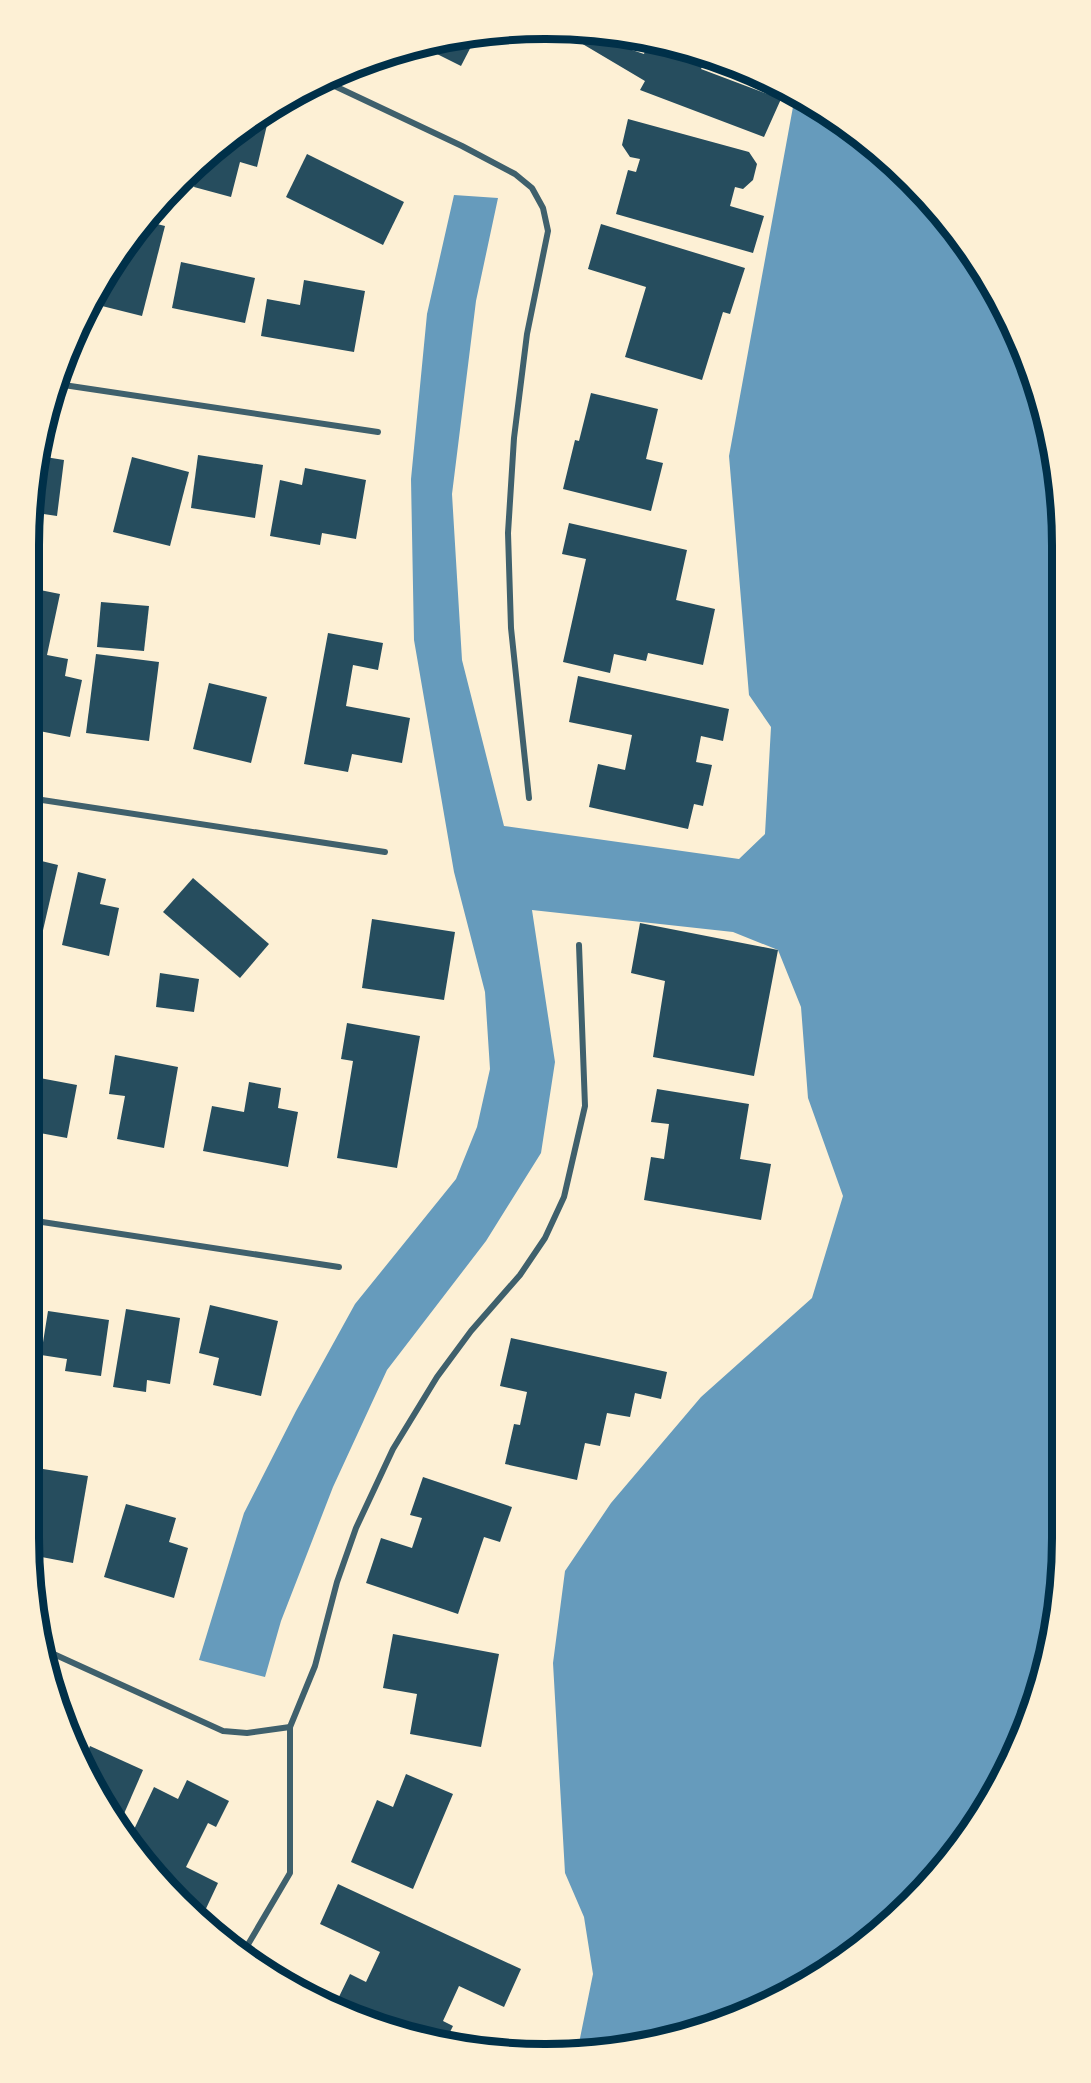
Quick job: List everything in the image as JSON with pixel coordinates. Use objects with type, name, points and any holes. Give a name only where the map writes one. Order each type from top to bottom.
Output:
[{"type":"street","points":[[334,86],[462,146],[515,174],[532,188],[543,208],[548,231],[527,334],[514,438],[508,533],[511,628],[529,798]]},
{"type":"street","points":[[65,385],[378,432]]},
{"type":"street","points":[[39,800],[385,852]]},
{"type":"street","points":[[247,1946],[290,1873],[290,1726],[309,1685],[337,1582],[356,1528],[393,1449],[437,1377],[471,1331],[520,1275],[545,1238],[564,1197],[585,1106],[579,945]]},
{"type":"street","points":[[39,1222],[339,1267]]},
{"type":"street","points":[[53,1654],[223,1731],[247,1733],[290,1726]]},
{"type":"water","points":[[794,104],[854,144],[904,187],[967,264],[1000,321],[1025,383],[1035,414],[1048,479],[1052,546],[1052,1538],[1048,1604],[1035,1669],[1000,1762],[967,1819],[904,1896],[827,1959],[770,1992],[677,2027],[612,2040],[579,2043],[593,1974],[584,1917],[565,1873],[553,1663],[565,1571],[611,1503],[701,1397],[812,1298],[843,1196],[808,1098],[801,1007],[778,950],[733,932],[532,910],[555,1062],[541,1153],[486,1241],[387,1370],[333,1487],[281,1621],[265,1677],[199,1660],[244,1513],[296,1411],[355,1304],[456,1179],[477,1127],[490,1069],[485,992],[454,872],[414,640],[411,479],[427,314],[454,195],[498,198],[476,301],[452,494],[462,660],[504,826],[739,859],[765,834],[771,727],[749,695],[729,456]]},
{"type":"building","points":[[576,40],[611,43],[644,54],[645,49],[677,56],[704,65],[701,69],[781,99],[764,137],[640,90],[645,81]]},
{"type":"building","points":[[472,44],[461,66],[433,52]]},
{"type":"building","points":[[628,119],[749,152],[757,164],[753,180],[743,189],[735,187],[730,206],[764,216],[753,253],[616,214],[628,170],[636,172],[640,159],[630,157],[622,145]]},
{"type":"building","points":[[264,124],[267,125],[257,167],[240,162],[231,197],[194,187],[196,179],[212,165]]},
{"type":"building","points":[[307,154],[404,202],[383,245],[286,197]]},
{"type":"building","points":[[155,224],[165,226],[142,316],[100,305],[124,264]]},
{"type":"building","points":[[601,224],[745,268],[730,314],[723,312],[702,380],[625,357],[646,287],[588,269]]},
{"type":"building","points":[[181,262],[255,278],[245,323],[172,308]]},
{"type":"building","points":[[304,280],[365,291],[354,352],[261,336],[267,299],[300,305]]},
{"type":"building","points":[[591,393],[658,409],[646,459],[663,463],[651,511],[563,489],[575,440],[579,441]]},
{"type":"building","points":[[198,455],[263,465],[255,518],[191,508]]},
{"type":"building","points":[[47,457],[64,460],[57,516],[40,513]]},
{"type":"building","points":[[132,457],[189,472],[170,546],[113,532]]},
{"type":"building","points":[[305,468],[366,480],[356,539],[322,533],[320,545],[270,536],[280,480],[302,485]]},
{"type":"building","points":[[569,523],[687,550],[676,600],[715,609],[703,665],[648,653],[646,661],[614,654],[610,673],[563,662],[586,559],[562,554]]},
{"type":"building","points":[[39,590],[60,594],[47,655],[68,659],[65,676],[82,680],[70,737],[39,731]]},
{"type":"building","points":[[101,602],[149,606],[144,651],[97,647]]},
{"type":"building","points":[[328,633],[383,643],[378,670],[353,665],[346,706],[410,718],[402,763],[352,754],[348,772],[304,764]]},
{"type":"building","points":[[96,654],[159,662],[149,741],[86,733]]},
{"type":"building","points":[[578,676],[729,709],[723,741],[701,736],[696,762],[712,765],[703,806],[694,804],[688,829],[589,807],[598,764],[625,770],[632,735],[569,722]]},
{"type":"building","points":[[209,683],[267,697],[251,763],[193,749]]},
{"type":"building","points":[[39,860],[58,865],[39,948]]},
{"type":"building","points":[[78,872],[106,879],[100,904],[119,908],[109,956],[62,945]]},
{"type":"building","points":[[193,878],[269,944],[240,978],[163,912]]},
{"type":"building","points":[[372,919],[455,932],[444,1000],[362,988]]},
{"type":"building","points":[[640,923],[778,950],[754,1076],[653,1057],[665,981],[631,973]]},
{"type":"building","points":[[160,973],[199,979],[194,1012],[156,1007]]},
{"type":"building","points":[[347,1023],[420,1036],[397,1168],[337,1158],[353,1061],[341,1059]]},
{"type":"building","points":[[115,1055],[178,1067],[164,1148],[117,1139],[125,1096],[109,1094]]},
{"type":"building","points":[[39,1078],[77,1085],[67,1138],[39,1133]]},
{"type":"building","points":[[249,1082],[281,1088],[278,1108],[298,1112],[288,1167],[203,1151],[212,1106],[244,1112]]},
{"type":"building","points":[[657,1089],[749,1104],[740,1159],[771,1164],[761,1220],[644,1200],[651,1157],[664,1159],[669,1124],[651,1122]]},
{"type":"building","points":[[210,1305],[278,1321],[261,1396],[213,1385],[219,1358],[199,1353]]},
{"type":"building","points":[[126,1309],[180,1318],[170,1384],[147,1380],[146,1392],[113,1387]]},
{"type":"building","points":[[48,1311],[109,1320],[101,1376],[65,1371],[67,1359],[41,1355]]},
{"type":"building","points":[[511,1338],[667,1372],[661,1399],[635,1393],[630,1417],[607,1413],[600,1446],[585,1443],[577,1480],[505,1464],[514,1424],[520,1425],[527,1392],[500,1386]]},
{"type":"building","points":[[39,1468],[88,1476],[73,1563],[40,1557]]},
{"type":"building","points":[[423,1477],[512,1507],[500,1542],[484,1537],[458,1614],[366,1583],[381,1538],[412,1548],[422,1518],[410,1515]]},
{"type":"building","points":[[126,1504],[176,1518],[169,1542],[188,1548],[174,1598],[104,1577]]},
{"type":"building","points":[[393,1634],[499,1654],[481,1747],[410,1734],[417,1694],[383,1688]]},
{"type":"building","points":[[90,1746],[143,1770],[123,1817],[107,1791],[87,1753]]},
{"type":"building","points":[[406,1774],[453,1794],[413,1889],[351,1862],[377,1800],[393,1807]]},
{"type":"building","points":[[187,1780],[229,1801],[216,1827],[208,1823],[186,1867],[218,1883],[205,1912],[187,1896],[133,1831],[154,1787],[178,1799]]},
{"type":"building","points":[[338,1884],[521,1969],[504,2007],[459,1986],[443,2021],[453,2026],[449,2034],[414,2027],[338,1999],[350,1974],[366,1982],[380,1952],[320,1924]]}]
